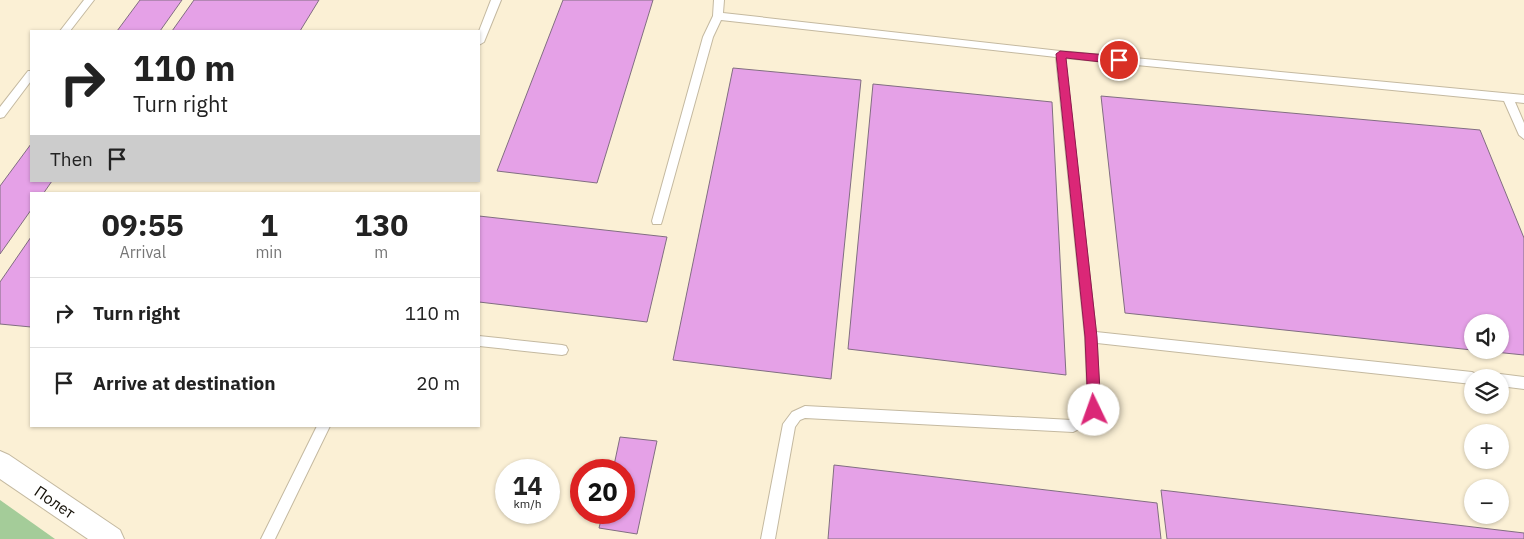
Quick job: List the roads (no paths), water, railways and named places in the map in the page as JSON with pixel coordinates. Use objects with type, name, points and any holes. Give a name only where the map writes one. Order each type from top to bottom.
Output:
[{"type":"street","name":"Полет","points":[[0,464],[111,539]]},
{"type":"lane","points":[[66,30],[89,0]]},
{"type":"lane","points":[[480,40],[496,0]]},
{"type":"lane","points":[[657,221],[708,37],[718,16],[719,0]]},
{"type":"lane","points":[[718,16],[1060,54],[1524,99]]},
{"type":"lane","points":[[768,539],[789,424],[796,416],[805,412],[1073,426],[1085,420],[1094,410],[1091,337],[1060,54]]},
{"type":"lane","points":[[0,114],[30,75]]},
{"type":"lane","points":[[1508,98],[1524,135]]},
{"type":"lane","points":[[1091,337],[1464,377]]},
{"type":"lane","points":[[480,341],[562,350]]},
{"type":"lane","points":[[1509,381],[1524,383]]},
{"type":"lane","points":[[268,539],[324,427]]}]
